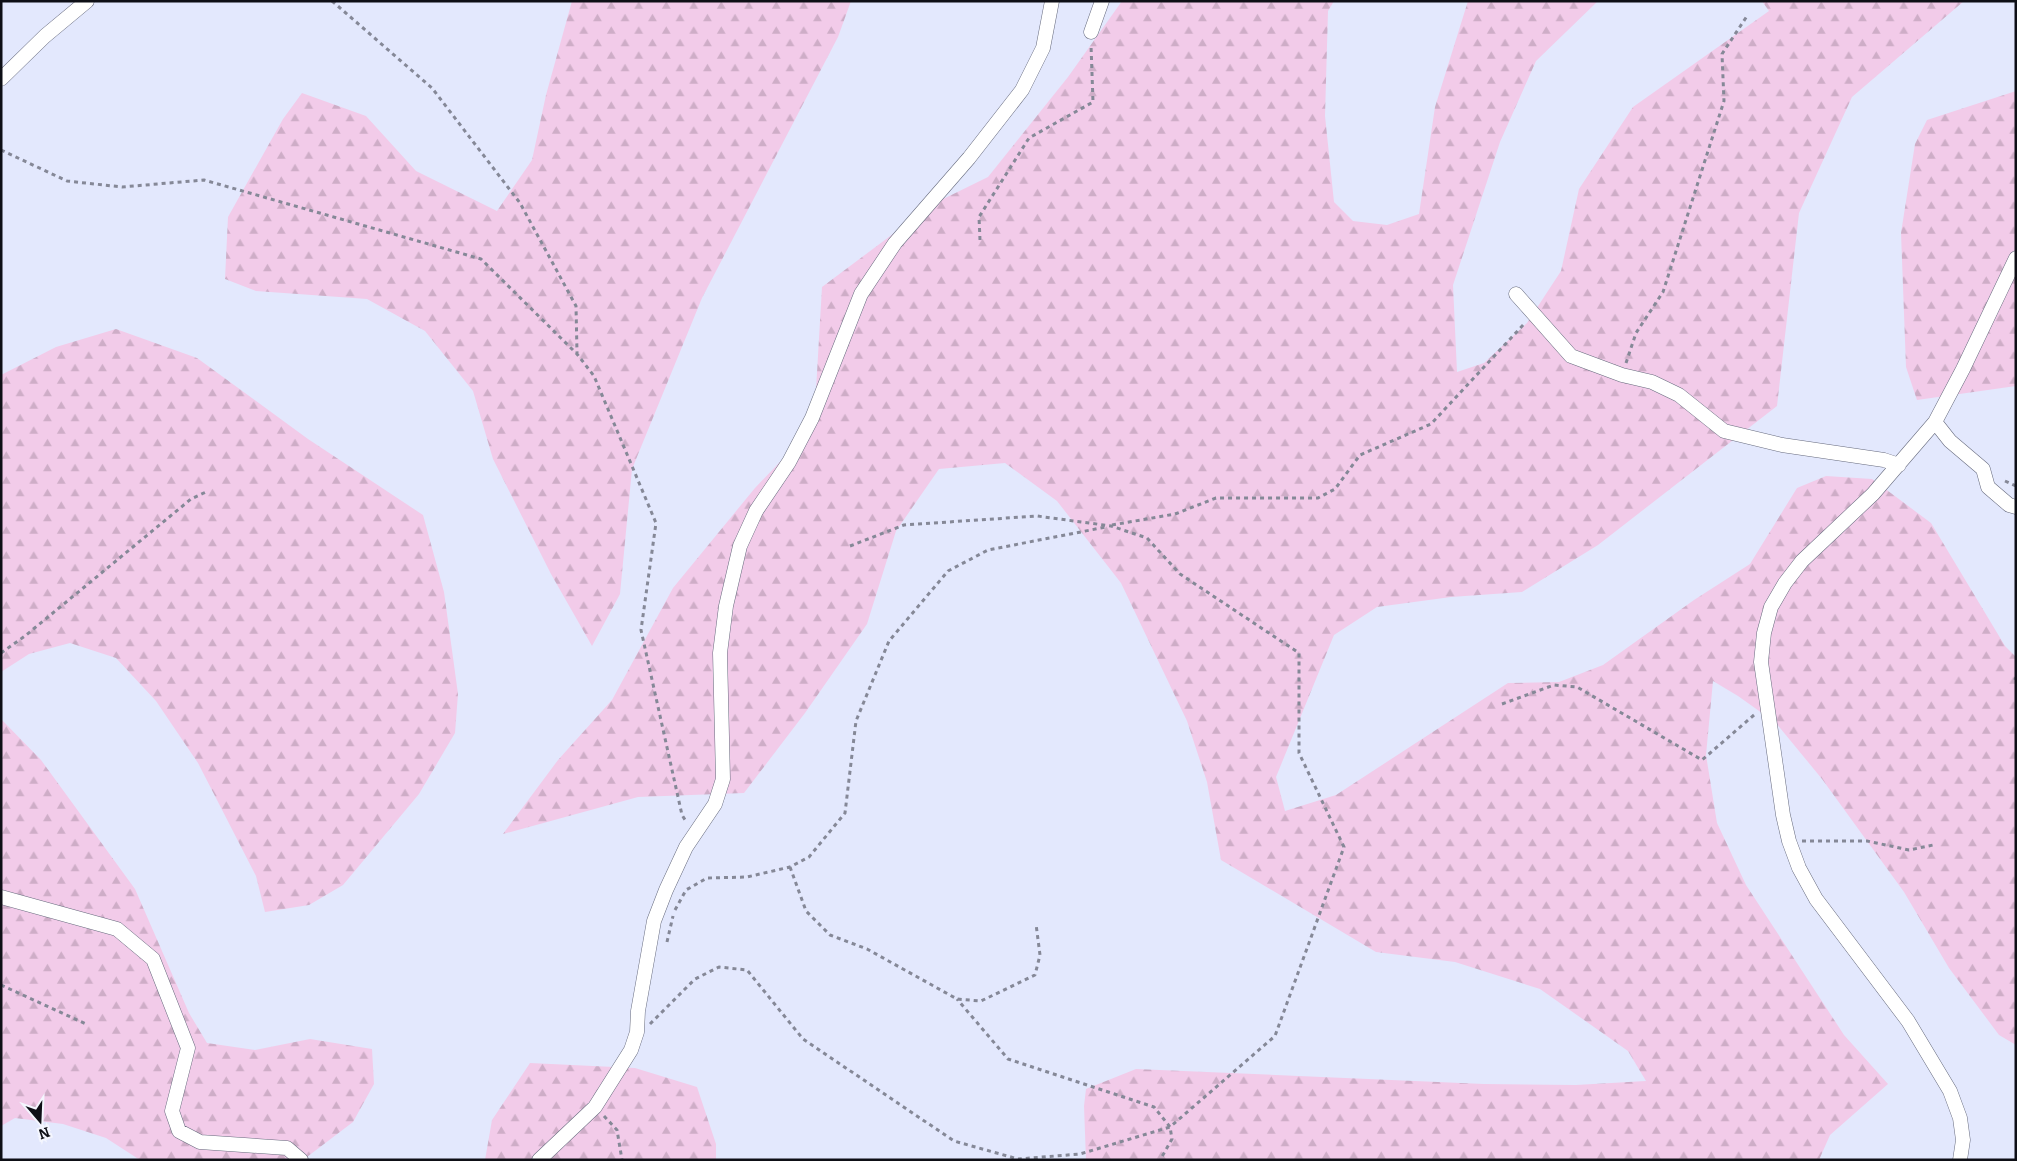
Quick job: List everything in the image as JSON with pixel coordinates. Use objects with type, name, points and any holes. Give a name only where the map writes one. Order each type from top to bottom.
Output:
[{"type":"street","points":[[1,79],[45,36],[87,1]]},
{"type":"street","points":[[539,1160],[595,1106],[631,1050],[637,1032],[638,1011],[654,921],[666,890],[694,834],[715,804],[723,779],[720,653],[726,606],[740,546],[756,510],[788,462],[812,418],[861,294],[895,243],[969,158],[1022,90],[1043,48],[1052,1]]},
{"type":"street","points":[[1091,32],[1102,1]]},
{"type":"street","points":[[1960,1160],[1963,1140],[1960,1118],[1950,1091],[1908,1021],[1816,899],[1799,868],[1789,841],[1783,815],[1761,662],[1764,633],[1771,607],[1785,583],[1802,561],[1873,494],[1934,422],[1964,369],[2016,258]]},
{"type":"street","points":[[1516,294],[1571,356],[1622,375],[1652,382],[1679,395],[1724,431],[1782,445],[1884,460],[1899,465]]},
{"type":"street","points":[[1934,422],[1950,441],[1983,469],[1988,487],[2009,505],[2016,507]]},
{"type":"street","points":[[1,896],[117,929],[153,959],[188,1048],[172,1111],[179,1131],[200,1142],[287,1148],[301,1160]]},
{"type":"path","points":[[332,1],[432,88],[520,203],[576,306],[577,354]]},
{"type":"path","points":[[1622,375],[1636,332],[1663,292],[1724,101],[1722,54],[1747,16]]},
{"type":"path","points":[[980,240],[979,217],[1029,138],[1094,102],[1091,32]]},
{"type":"path","points":[[1,150],[67,181],[122,187],[204,180],[481,259],[577,354],[594,376],[656,523],[641,630],[682,815],[694,834]]},
{"type":"path","points":[[665,949],[674,912],[686,890],[707,878],[747,877],[790,866],[808,857],[845,813],[856,721],[888,641],[948,571],[988,550],[1175,514],[1216,498],[1318,498],[1335,489],[1360,456],[1430,424],[1534,314]]},
{"type":"path","points":[[1,653],[25,636],[192,499],[206,492]]},
{"type":"path","points":[[637,1032],[655,1021],[695,979],[719,967],[747,970],[803,1039],[954,1141],[1018,1159],[1080,1154],[1170,1127],[1275,1036],[1344,847],[1299,752],[1299,653],[1180,574],[1147,538],[1111,526],[1038,516],[904,524],[850,546]]},
{"type":"path","points":[[1502,704],[1554,685],[1577,687],[1702,760],[1766,704]]},
{"type":"path","points":[[1789,841],[1867,841],[1910,850],[1933,845]]},
{"type":"path","points":[[790,866],[806,911],[830,935],[866,949],[957,999],[1008,1059],[1154,1107],[1170,1127],[1172,1139],[1160,1160]]},
{"type":"path","points":[[957,999],[981,1001],[1034,975],[1040,955],[1036,924]]},
{"type":"path","points":[[1,985],[86,1024]]},
{"type":"path","points":[[595,1106],[617,1130],[622,1160]]},
{"type":"green space","points":[[572,1],[851,1],[838,37],[702,298],[632,469],[620,594],[592,646],[551,574],[493,459],[473,391],[425,331],[367,299],[256,291],[225,279],[228,217],[283,119],[302,93],[366,116],[416,171],[497,211],[532,160],[546,95]]},
{"type":"green space","points":[[1122,1],[1334,1],[1328,11],[1325,116],[1334,202],[1353,221],[1387,225],[1419,214],[1435,107],[1468,1],[1598,1],[1536,61],[1500,142],[1453,285],[1457,372],[1484,363],[1527,323],[1561,271],[1579,189],[1633,107],[1769,11],[1762,1],[1964,1],[1852,97],[1799,213],[1777,406],[1598,545],[1522,592],[1451,597],[1377,607],[1334,635],[1276,777],[1285,811],[1336,795],[1508,683],[1559,682],[1603,665],[1694,600],[1750,564],[1797,488],[1826,476],[1872,479],[1931,523],[2005,646],[2016,657],[2016,1045],[1999,1035],[1949,968],[1904,892],[1822,779],[1776,723],[1713,681],[1706,755],[1717,823],[1746,885],[1844,1035],[1888,1084],[1830,1135],[1819,1160],[1086,1160],[1084,1106],[1086,1089],[1136,1069],[1484,1084],[1576,1085],[1646,1081],[1628,1051],[1540,989],[1455,962],[1376,952],[1221,860],[1207,782],[1187,721],[1121,583],[1057,501],[1005,463],[939,469],[896,531],[867,624],[805,713],[744,793],[638,797],[503,834],[558,760],[612,700],[673,588],[755,488],[797,444],[816,390],[822,287],[933,204],[988,177],[1068,77]]},
{"type":"green space","points":[[2016,91],[2016,386],[1917,400],[1906,367],[1901,233],[1915,144],[1927,120]]},
{"type":"green space","points":[[116,329],[197,358],[308,439],[423,515],[444,592],[458,694],[455,733],[419,794],[343,885],[309,905],[265,912],[256,876],[198,763],[156,701],[116,658],[70,643],[29,654],[1,672],[1,375],[56,347]]},
{"type":"green space","points":[[1,719],[41,760],[135,889],[189,1013],[207,1043],[255,1050],[310,1039],[372,1049],[374,1084],[353,1122],[303,1160],[140,1160],[106,1138],[63,1124],[15,1118],[1,1126]]},
{"type":"green space","points":[[530,1063],[635,1068],[697,1087],[716,1144],[716,1160],[485,1160],[492,1120]]}]
